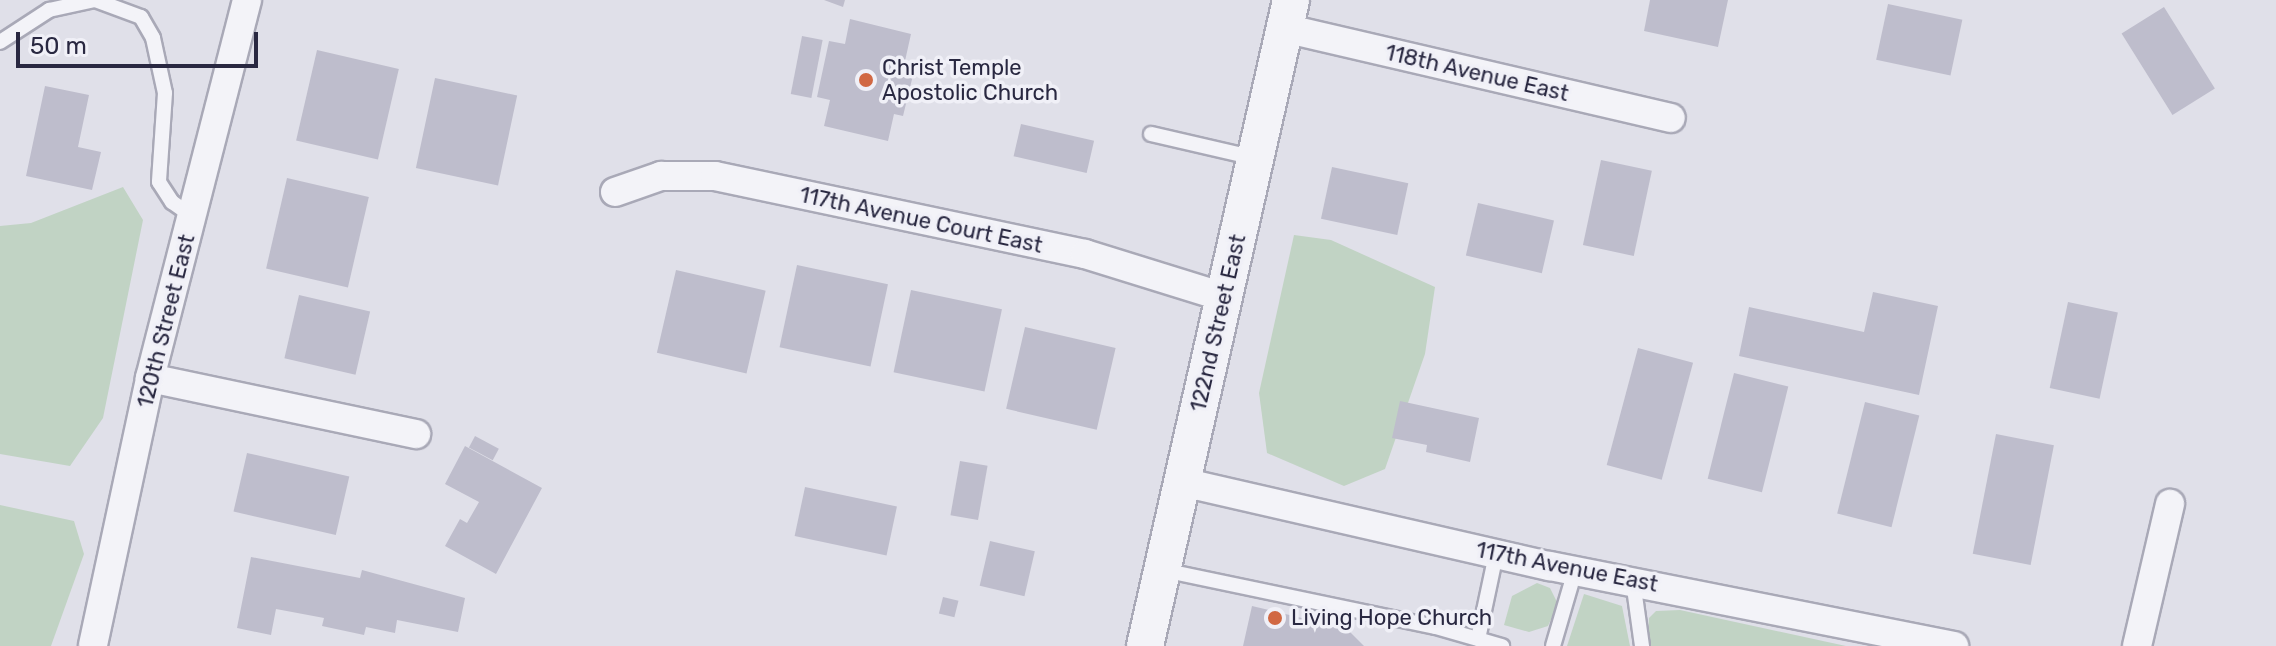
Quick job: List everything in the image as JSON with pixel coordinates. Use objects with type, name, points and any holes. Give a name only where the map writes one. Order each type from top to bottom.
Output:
[{"type":"street","name":"120th Street East","points":[[95,646],[150,378],[247,0]]},
{"type":"street","name":"118th Avenue East","points":[[1287,14],[1671,118]]},
{"type":"street","name":"122nd Street East","points":[[1145,646],[1287,14]]},
{"type":"street","name":"117th Avenue Court East","points":[[615,192],[661,176],[715,176],[1085,254],[1224,297]]},
{"type":"street","points":[[150,378],[416,434]]},
{"type":"street","name":"117th Avenue East","points":[[1182,482],[1575,571],[1954,646]]},
{"type":"street","points":[[2137,646],[2170,504]]},
{"type":"lane","points":[[0,42],[49,10],[95,0],[141,17],[153,38],[165,93],[159,182],[172,202],[192,216]]},
{"type":"lane","points":[[1151,134],[1255,158]]},
{"type":"lane","points":[[1478,639],[1496,554]]},
{"type":"lane","points":[[1162,570],[1502,646]]},
{"type":"lane","points":[[1553,646],[1575,571]]},
{"type":"lane","points":[[1633,581],[1642,646]]},
{"type":"green space","points":[[123,187],[143,220],[103,418],[70,466],[0,454],[0,226],[31,223]]},
{"type":"green space","points":[[1294,235],[1331,240],[1435,287],[1425,354],[1385,469],[1344,486],[1267,453],[1259,393]]},
{"type":"green space","points":[[0,505],[74,521],[84,554],[51,646],[0,646]]},
{"type":"green space","points":[[1537,583],[1550,588],[1558,604],[1548,626],[1529,632],[1504,625],[1512,596]]},
{"type":"green space","points":[[1584,594],[1622,606],[1630,646],[1567,646]]},
{"type":"green space","points":[[1680,610],[1846,646],[1647,646],[1649,618],[1656,611]]},
{"type":"building","points":[[824,0],[845,0],[843,7]]},
{"type":"building","points":[[1650,0],[1728,0],[1718,47],[1644,31]]},
{"type":"building","points":[[1888,4],[1962,20],[1950,76],[1876,60]]},
{"type":"building","points":[[2164,7],[2215,88],[2172,115],[2122,33]]},
{"type":"building","name":"Christ Temple Apostolic Church","points":[[850,19],[911,34],[905,61],[916,63],[903,116],[894,114],[888,141],[824,126],[830,100],[817,97],[829,41],[845,44]]},
{"type":"building","points":[[802,36],[823,40],[811,98],[791,94]]},
{"type":"building","points":[[317,50],[399,69],[378,160],[296,141]]},
{"type":"building","points":[[435,78],[517,95],[498,185],[416,168]]},
{"type":"building","points":[[45,86],[89,95],[78,147],[101,152],[92,190],[26,176]]},
{"type":"building","points":[[1021,124],[1094,141],[1087,173],[1014,156]]},
{"type":"building","points":[[1601,160],[1652,171],[1634,256],[1583,245]]},
{"type":"building","points":[[1332,167],[1408,183],[1397,235],[1321,219]]},
{"type":"building","points":[[287,178],[369,197],[348,288],[266,269]]},
{"type":"building","points":[[1478,203],[1554,221],[1542,273],[1466,256]]},
{"type":"building","points":[[797,265],[888,284],[871,367],[780,347]]},
{"type":"building","points":[[676,270],[766,291],[747,374],[657,353]]},
{"type":"building","points":[[911,290],[1002,309],[985,392],[894,372]]},
{"type":"building","points":[[1873,292],[1938,306],[1919,395],[1739,356],[1749,307],[1864,332]]},
{"type":"building","points":[[299,295],[370,311],[356,375],[284,358]]},
{"type":"building","points":[[2068,302],[2118,313],[2100,399],[2050,388]]},
{"type":"building","points":[[1025,327],[1116,348],[1097,430],[1006,409]]},
{"type":"building","points":[[1638,348],[1693,363],[1662,480],[1607,465]]},
{"type":"building","points":[[1734,373],[1788,387],[1762,492],[1708,479]]},
{"type":"building","points":[[1400,401],[1479,418],[1470,462],[1426,452],[1427,445],[1392,438]]},
{"type":"building","points":[[1865,402],[1919,416],[1892,527],[1837,514]]},
{"type":"building","points":[[1996,434],[2054,445],[2031,565],[1973,554]]},
{"type":"building","points":[[475,436],[499,449],[493,460],[469,447]]},
{"type":"building","points":[[465,446],[542,488],[496,574],[445,546],[460,519],[467,523],[479,502],[445,484]]},
{"type":"building","points":[[247,453],[349,477],[336,535],[234,511]]},
{"type":"building","points":[[960,461],[988,466],[978,520],[950,515]]},
{"type":"building","points":[[805,487],[897,507],[887,555],[795,536]]},
{"type":"building","points":[[990,541],[1035,551],[1024,596],[980,586]]},
{"type":"building","points":[[251,557],[360,578],[362,570],[465,598],[458,632],[397,620],[395,633],[366,627],[364,635],[322,626],[324,618],[276,609],[271,635],[237,628]]},
{"type":"building","points":[[943,597],[959,601],[954,617],[939,613]]},
{"type":"building","name":"Living Hope Church","points":[[1252,606],[1347,629],[1364,646],[1243,646]]},
{"type":"place","name":"Christ Temple Apostolic Church","points":[[866,80]]},
{"type":"place","name":"Living Hope Church","points":[[1275,618]]}]
